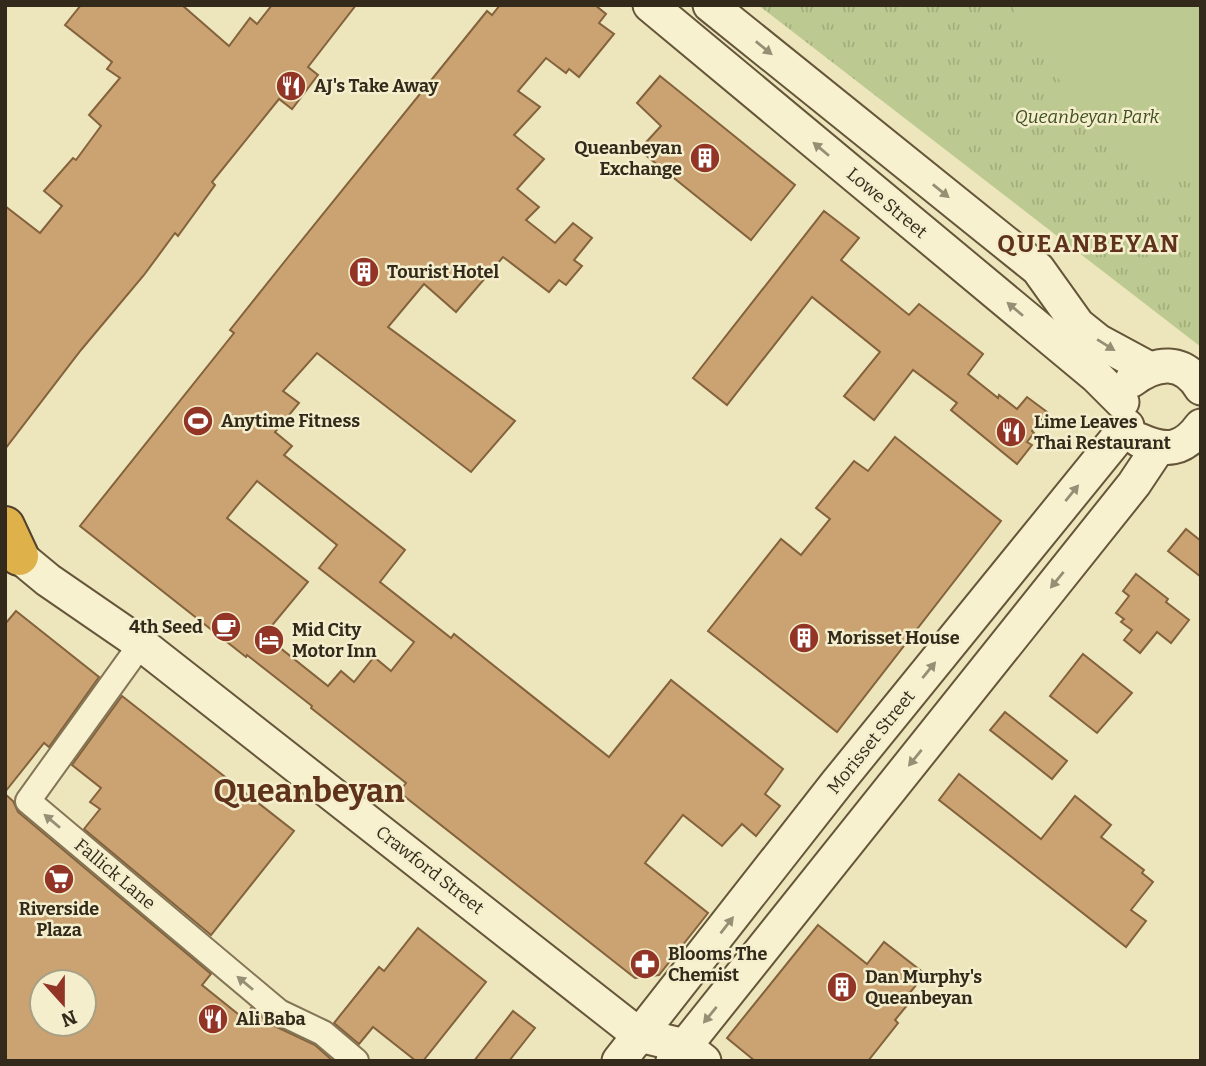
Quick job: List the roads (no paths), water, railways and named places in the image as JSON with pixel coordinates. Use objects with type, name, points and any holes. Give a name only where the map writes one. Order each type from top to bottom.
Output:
[{"type":"street","name":"Lowe Street","points":[[650,5],[1096,376],[1139,440],[1186,445]]},
{"type":"street","points":[[710,5],[1038,269],[1078,325],[1098,341],[1148,368],[1164,365],[1178,368],[1190,374],[1201,388]]},
{"type":"street","name":"Morisset Street","points":[[636,1052],[671,997],[1124,414],[1131,381],[1148,368]]},
{"type":"street","points":[[687,1056],[1134,484],[1186,445]]},
{"type":"street","name":"Crawford Street","points":[[10,544],[48,580],[141,644],[636,1052],[687,1056]]},
{"type":"street","name":"Fallick Lane","points":[[141,644],[28,801],[279,1012],[323,1033],[356,1061]]},
{"type":"place","name":"AJ's Take Away","points":[[291,86]]},
{"type":"place","name":"Queanbeyan Exchange","points":[[705,158]]},
{"type":"place","name":"Tourist Hotel","points":[[364,272]]},
{"type":"place","name":"Anytime Fitness","points":[[198,421]]},
{"type":"place","name":"Lime Leaves Thai Restaurant","points":[[1011,432]]},
{"type":"place","name":"4th Seed","points":[[226,627]]},
{"type":"place","name":"Morisset House","points":[[804,638]]},
{"type":"place","name":"Mid City Motor Inn","points":[[269,640]]},
{"type":"place","name":"Riverside Plaza","points":[[59,879]]},
{"type":"place","name":"Blooms The Chemist","points":[[645,964]]},
{"type":"place","name":"Dan Murphy's Queanbeyan","points":[[842,987]]},
{"type":"place","name":"Ali Baba","points":[[213,1019]]},
{"type":"district","name":"QUEANBEYAN","points":[[1089,244]]},
{"type":"district","name":"Queanbeyan","points":[[309,791]]},
{"type":"park label","name":"Queanbeyan Park","points":[[1087,117]]}]
